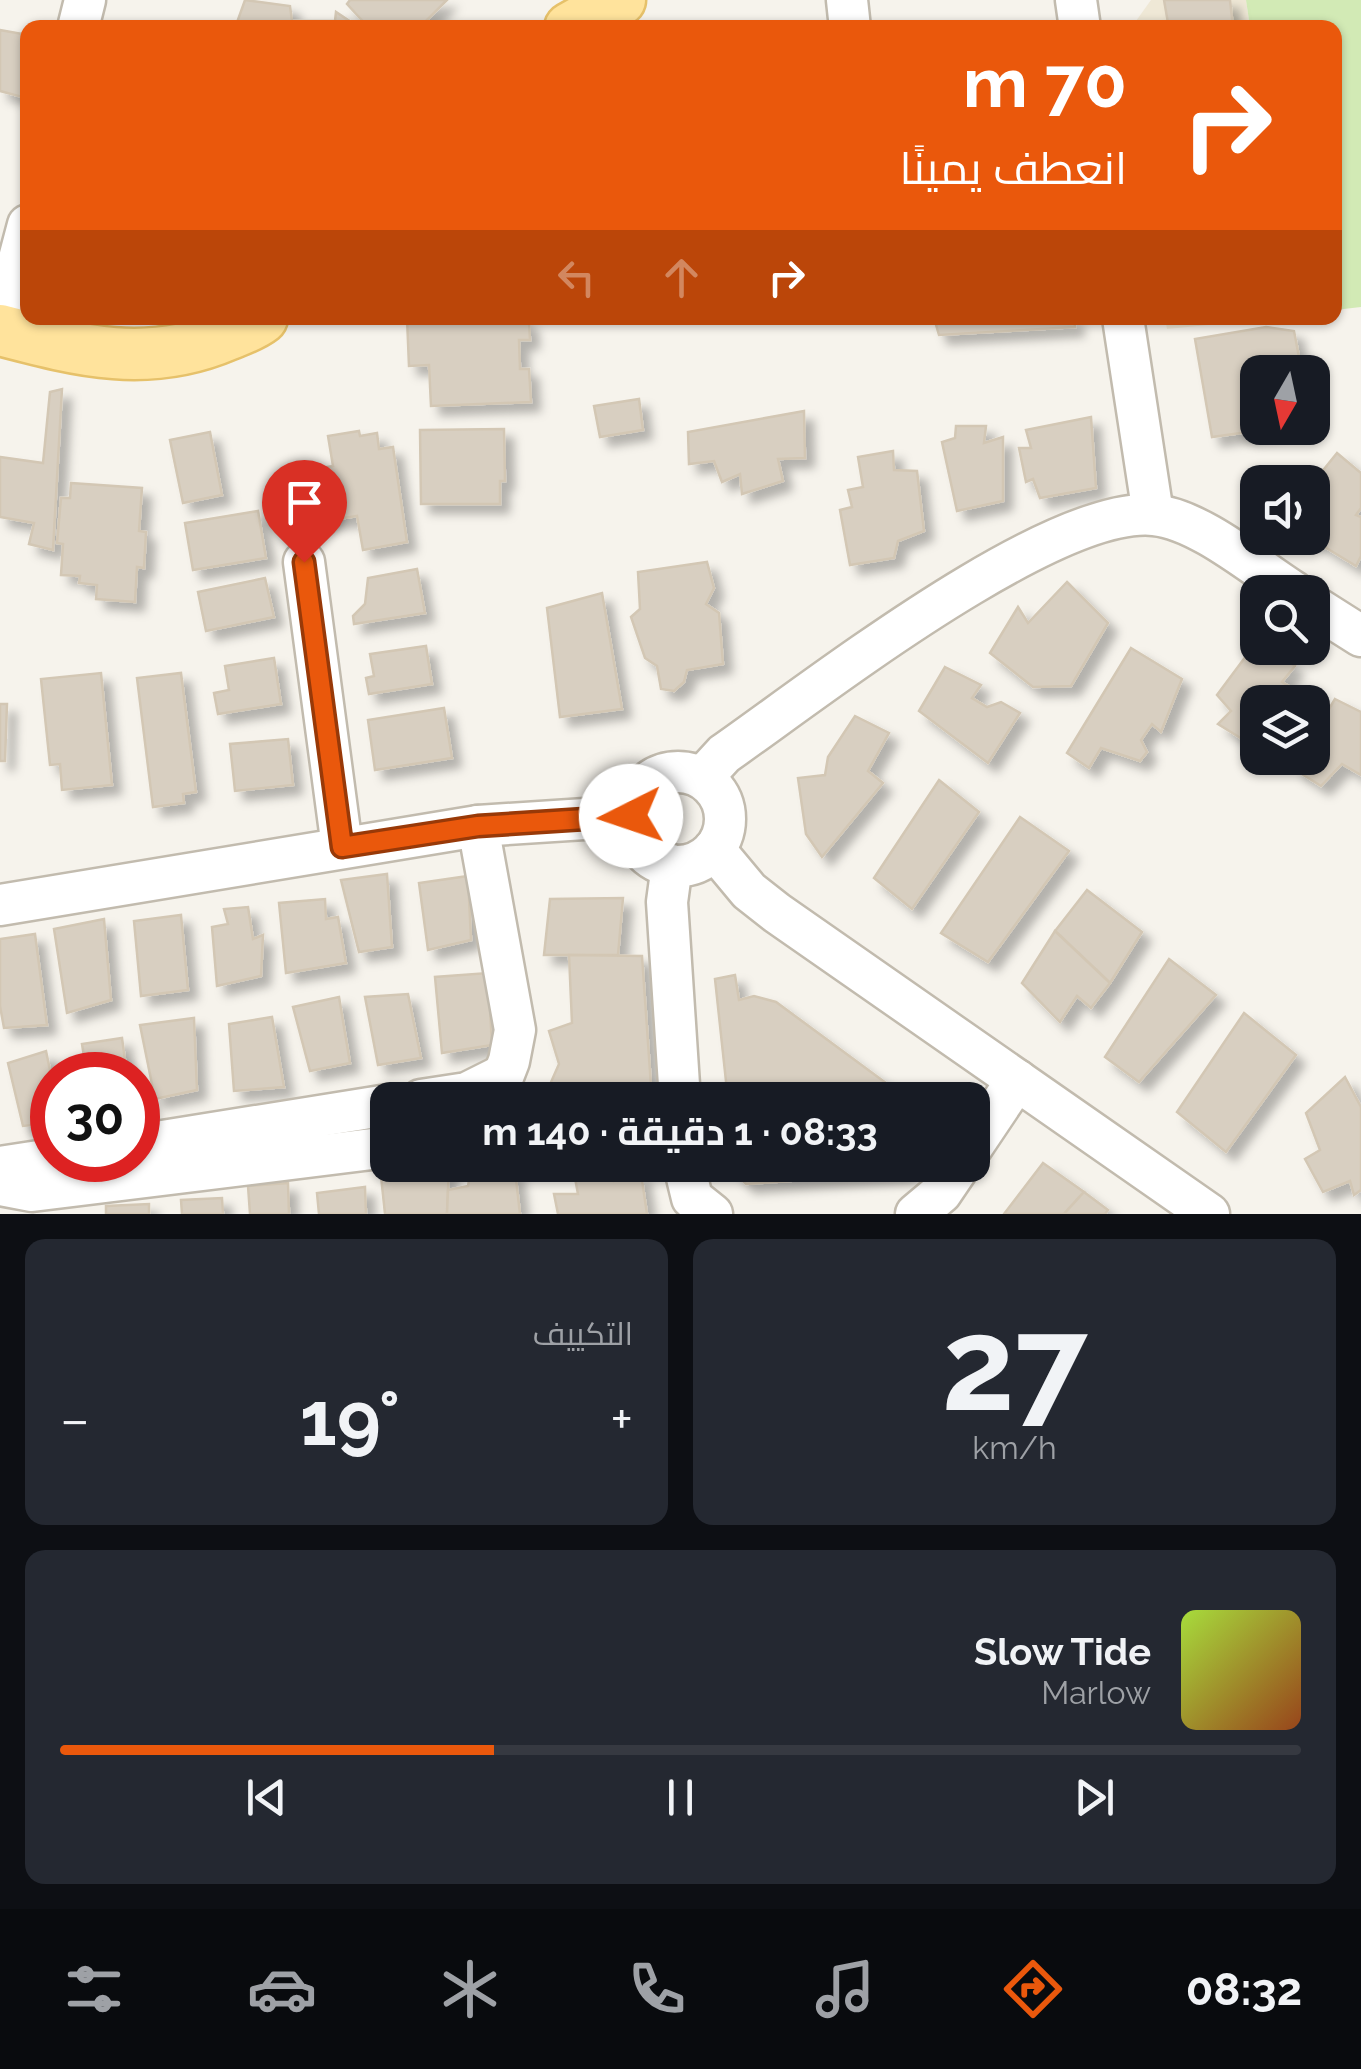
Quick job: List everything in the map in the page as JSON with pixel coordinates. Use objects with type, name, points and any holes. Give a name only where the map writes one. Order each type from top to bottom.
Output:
[{"type":"main road","points":[[584,20],[620,0]]},
{"type":"main road","points":[[0,330],[77,350],[147,356],[201,346],[247,325]]},
{"type":"street","points":[[0,330],[20,255]]},
{"type":"street","points":[[1124,325],[1152,514]]},
{"type":"street","points":[[702,778],[724,754],[976,582],[1074,532],[1152,514],[1198,530],[1268,575]]},
{"type":"street","points":[[304,562],[342,847]]},
{"type":"street","points":[[1330,616],[1361,636]]},
{"type":"street","points":[[686,772],[702,778],[720,798],[724,810],[725,824],[714,849],[688,864],[659,861],[638,843],[631,816],[634,801],[655,777],[686,772]]},
{"type":"street","points":[[0,905],[478,826],[631,816]]},
{"type":"street","points":[[478,826],[515,1030],[510,1061],[500,1082]]},
{"type":"street","points":[[714,849],[750,890],[777,912],[1208,1214]]},
{"type":"street","points":[[672,865],[667,902],[679,1082]]},
{"type":"street","points":[[990,1120],[1017,1080]]},
{"type":"street","points":[[160,1141],[370,1108]]},
{"type":"street","points":[[0,1185],[32,1192],[370,1148]]},
{"type":"street","points":[[0,1167],[30,1162]]},
{"type":"street","points":[[688,1182],[692,1198],[712,1214]]},
{"type":"street","points":[[916,1214],[949,1182]]},
{"type":"shaded area","points":[[1151,0],[1246,0],[1249,20],[1137,20]]},
{"type":"shaded area","points":[[1166,325],[1208,325],[1167,329]]},
{"type":"green space","points":[[1246,0],[1361,0],[1361,307],[1342,309],[1342,20],[1249,20]]},
{"type":"building","points":[[245,0],[290,6],[292,20],[238,20]]},
{"type":"building","points":[[350,0],[447,0],[427,20],[362,20],[347,4]]},
{"type":"building","points":[[1164,0],[1230,0],[1232,20],[1167,20]]},
{"type":"building","points":[[0,30],[20,34],[20,96],[0,91]]},
{"type":"building","points":[[407,325],[529,325],[530,340],[519,340],[520,369],[529,369],[531,402],[431,406],[429,365],[409,366]]},
{"type":"building","points":[[936,325],[1075,327],[939,335]]},
{"type":"building","points":[[1266,327],[1294,331],[1299,355],[1240,355],[1240,433],[1212,437],[1195,339]]},
{"type":"building","points":[[62,389],[53,550],[29,544],[34,523],[0,517],[0,457],[43,463],[50,392]]},
{"type":"building","points":[[639,399],[643,430],[600,437],[594,406]]},
{"type":"building","points":[[804,411],[805,458],[778,459],[783,481],[742,494],[740,474],[722,482],[714,461],[689,464],[688,432]]},
{"type":"building","points":[[1091,417],[1096,488],[1040,498],[1033,479],[1026,482],[1019,448],[1031,448],[1026,430]]},
{"type":"building","points":[[956,426],[986,426],[984,443],[1003,437],[1003,501],[957,511],[942,442],[955,438]]},
{"type":"building","points":[[504,429],[505,481],[500,481],[500,504],[421,504],[420,430]]},
{"type":"building","points":[[359,431],[360,436],[377,433],[379,449],[393,447],[407,542],[363,550],[357,516],[306,524],[297,472],[333,466],[328,436]]},
{"type":"building","points":[[210,432],[222,495],[183,503],[170,440]]},
{"type":"building","points":[[893,451],[894,470],[917,471],[924,531],[898,541],[894,558],[850,565],[840,510],[852,507],[848,490],[863,487],[858,457]]},
{"type":"building","points":[[1337,453],[1361,473],[1361,508],[1356,515],[1361,517],[1361,556],[1356,566],[1330,550],[1327,465]]},
{"type":"building","points":[[71,483],[142,488],[139,531],[146,532],[144,568],[137,567],[135,602],[96,599],[97,585],[79,583],[80,576],[61,575],[63,544],[57,543],[61,498],[70,498]]},
{"type":"building","points":[[258,511],[266,558],[193,570],[185,523]]},
{"type":"building","points":[[707,562],[714,588],[706,604],[719,613],[723,664],[687,670],[684,682],[674,691],[661,689],[657,666],[645,658],[631,617],[640,609],[638,572]]},
{"type":"building","points":[[417,569],[425,613],[354,624],[353,616],[365,604],[368,578]]},
{"type":"building","points":[[265,578],[274,617],[206,631],[198,592]]},
{"type":"building","points":[[1067,582],[1108,623],[1071,686],[1033,687],[990,653],[1018,607],[1028,623]]},
{"type":"building","points":[[602,593],[622,709],[560,717],[547,608]]},
{"type":"building","points":[[426,646],[432,684],[369,694],[366,678],[374,676],[370,654]]},
{"type":"building","points":[[1131,648],[1182,679],[1161,732],[1152,724],[1141,740],[1147,752],[1140,761],[1101,748],[1089,768],[1067,753]]},
{"type":"building","points":[[274,658],[281,704],[218,714],[214,693],[229,690],[225,666]]},
{"type":"building","points":[[1240,664],[1295,666],[1282,682],[1287,685],[1240,685],[1240,738],[1218,724],[1231,711],[1217,695]]},
{"type":"building","points":[[945,667],[981,685],[972,698],[987,707],[1001,702],[1020,713],[988,763],[919,711]]},
{"type":"building","points":[[101,673],[112,785],[62,790],[60,764],[50,765],[41,679]]},
{"type":"building","points":[[181,673],[196,792],[183,794],[184,803],[153,807],[137,678]]},
{"type":"building","points":[[1335,699],[1361,712],[1361,775],[1342,764],[1321,786],[1304,775],[1330,775],[1330,707]]},
{"type":"building","points":[[0,704],[7,704],[5,761],[0,761]]},
{"type":"building","points":[[444,708],[452,758],[375,770],[368,720]]},
{"type":"building","points":[[855,716],[889,733],[868,771],[883,783],[822,857],[806,834],[798,778],[825,775],[828,757]]},
{"type":"building","points":[[288,739],[293,785],[235,791],[230,744]]},
{"type":"building","points":[[939,780],[979,812],[912,909],[874,878]]},
{"type":"building","points":[[1020,817],[1069,851],[988,962],[941,933]]},
{"type":"building","points":[[387,874],[392,947],[359,952],[341,880]]},
{"type":"building","points":[[468,876],[471,940],[428,950],[419,883]]},
{"type":"building","points":[[1087,890],[1142,932],[1110,983],[1055,931]]},
{"type":"building","points":[[623,898],[618,955],[544,955],[550,899]]},
{"type":"building","points":[[325,899],[326,919],[338,917],[346,963],[286,973],[279,903]]},
{"type":"building","points":[[248,907],[253,939],[263,935],[261,976],[217,986],[212,927],[228,924],[224,909]]},
{"type":"building","points":[[181,915],[188,990],[141,996],[134,921]]},
{"type":"building","points":[[104,919],[111,1000],[67,1013],[54,929]]},
{"type":"building","points":[[1055,931],[1110,983],[1091,1008],[1077,996],[1060,1022],[1022,983]]},
{"type":"building","points":[[35,934],[47,1025],[4,1028],[0,1006],[0,939]]},
{"type":"building","points":[[569,955],[642,956],[651,1082],[551,1082],[559,1064],[549,1031],[572,1023]]},
{"type":"building","points":[[1169,959],[1216,995],[1139,1082],[1105,1057]]},
{"type":"building","points":[[488,973],[492,1045],[442,1053],[435,977]]},
{"type":"building","points":[[735,975],[739,1000],[754,996],[776,1002],[885,1082],[726,1082],[715,979]]},
{"type":"building","points":[[408,994],[421,1058],[378,1065],[365,997]]},
{"type":"building","points":[[339,997],[350,1063],[310,1071],[293,1007]]},
{"type":"building","points":[[1244,1013],[1296,1055],[1226,1152],[1177,1112]]},
{"type":"building","points":[[272,1017],[284,1087],[234,1091],[229,1024]]},
{"type":"building","points":[[194,1018],[197,1090],[160,1098],[160,1052],[145,1052],[140,1025]]},
{"type":"building","points":[[122,1038],[124,1052],[83,1052],[82,1044]]},
{"type":"building","points":[[30,1056],[30,1125],[23,1126],[8,1063]]},
{"type":"building","points":[[1345,1077],[1361,1107],[1361,1190],[1354,1195],[1350,1181],[1323,1192],[1305,1159],[1320,1150],[1306,1113]]},
{"type":"building","points":[[1043,1163],[1084,1192],[1064,1214],[1004,1214]]},
{"type":"building","points":[[382,1182],[448,1182],[447,1214],[385,1214]]},
{"type":"building","points":[[469,1182],[516,1182],[520,1214],[447,1214],[448,1190],[468,1186]]},
{"type":"building","points":[[576,1182],[642,1182],[647,1214],[558,1214],[554,1194],[578,1194]]},
{"type":"building","points":[[288,1183],[289,1214],[250,1214],[248,1186]]},
{"type":"building","points":[[365,1187],[366,1214],[319,1214],[317,1193]]},
{"type":"building","points":[[1084,1192],[1108,1210],[1105,1214],[1064,1214]]},
{"type":"building","points":[[222,1198],[223,1214],[182,1214],[181,1200]]},
{"type":"building","points":[[149,1204],[149,1214],[106,1214],[106,1206]]},
{"type":"route","points":[[304,562],[342,847],[478,826],[631,816]]}]
